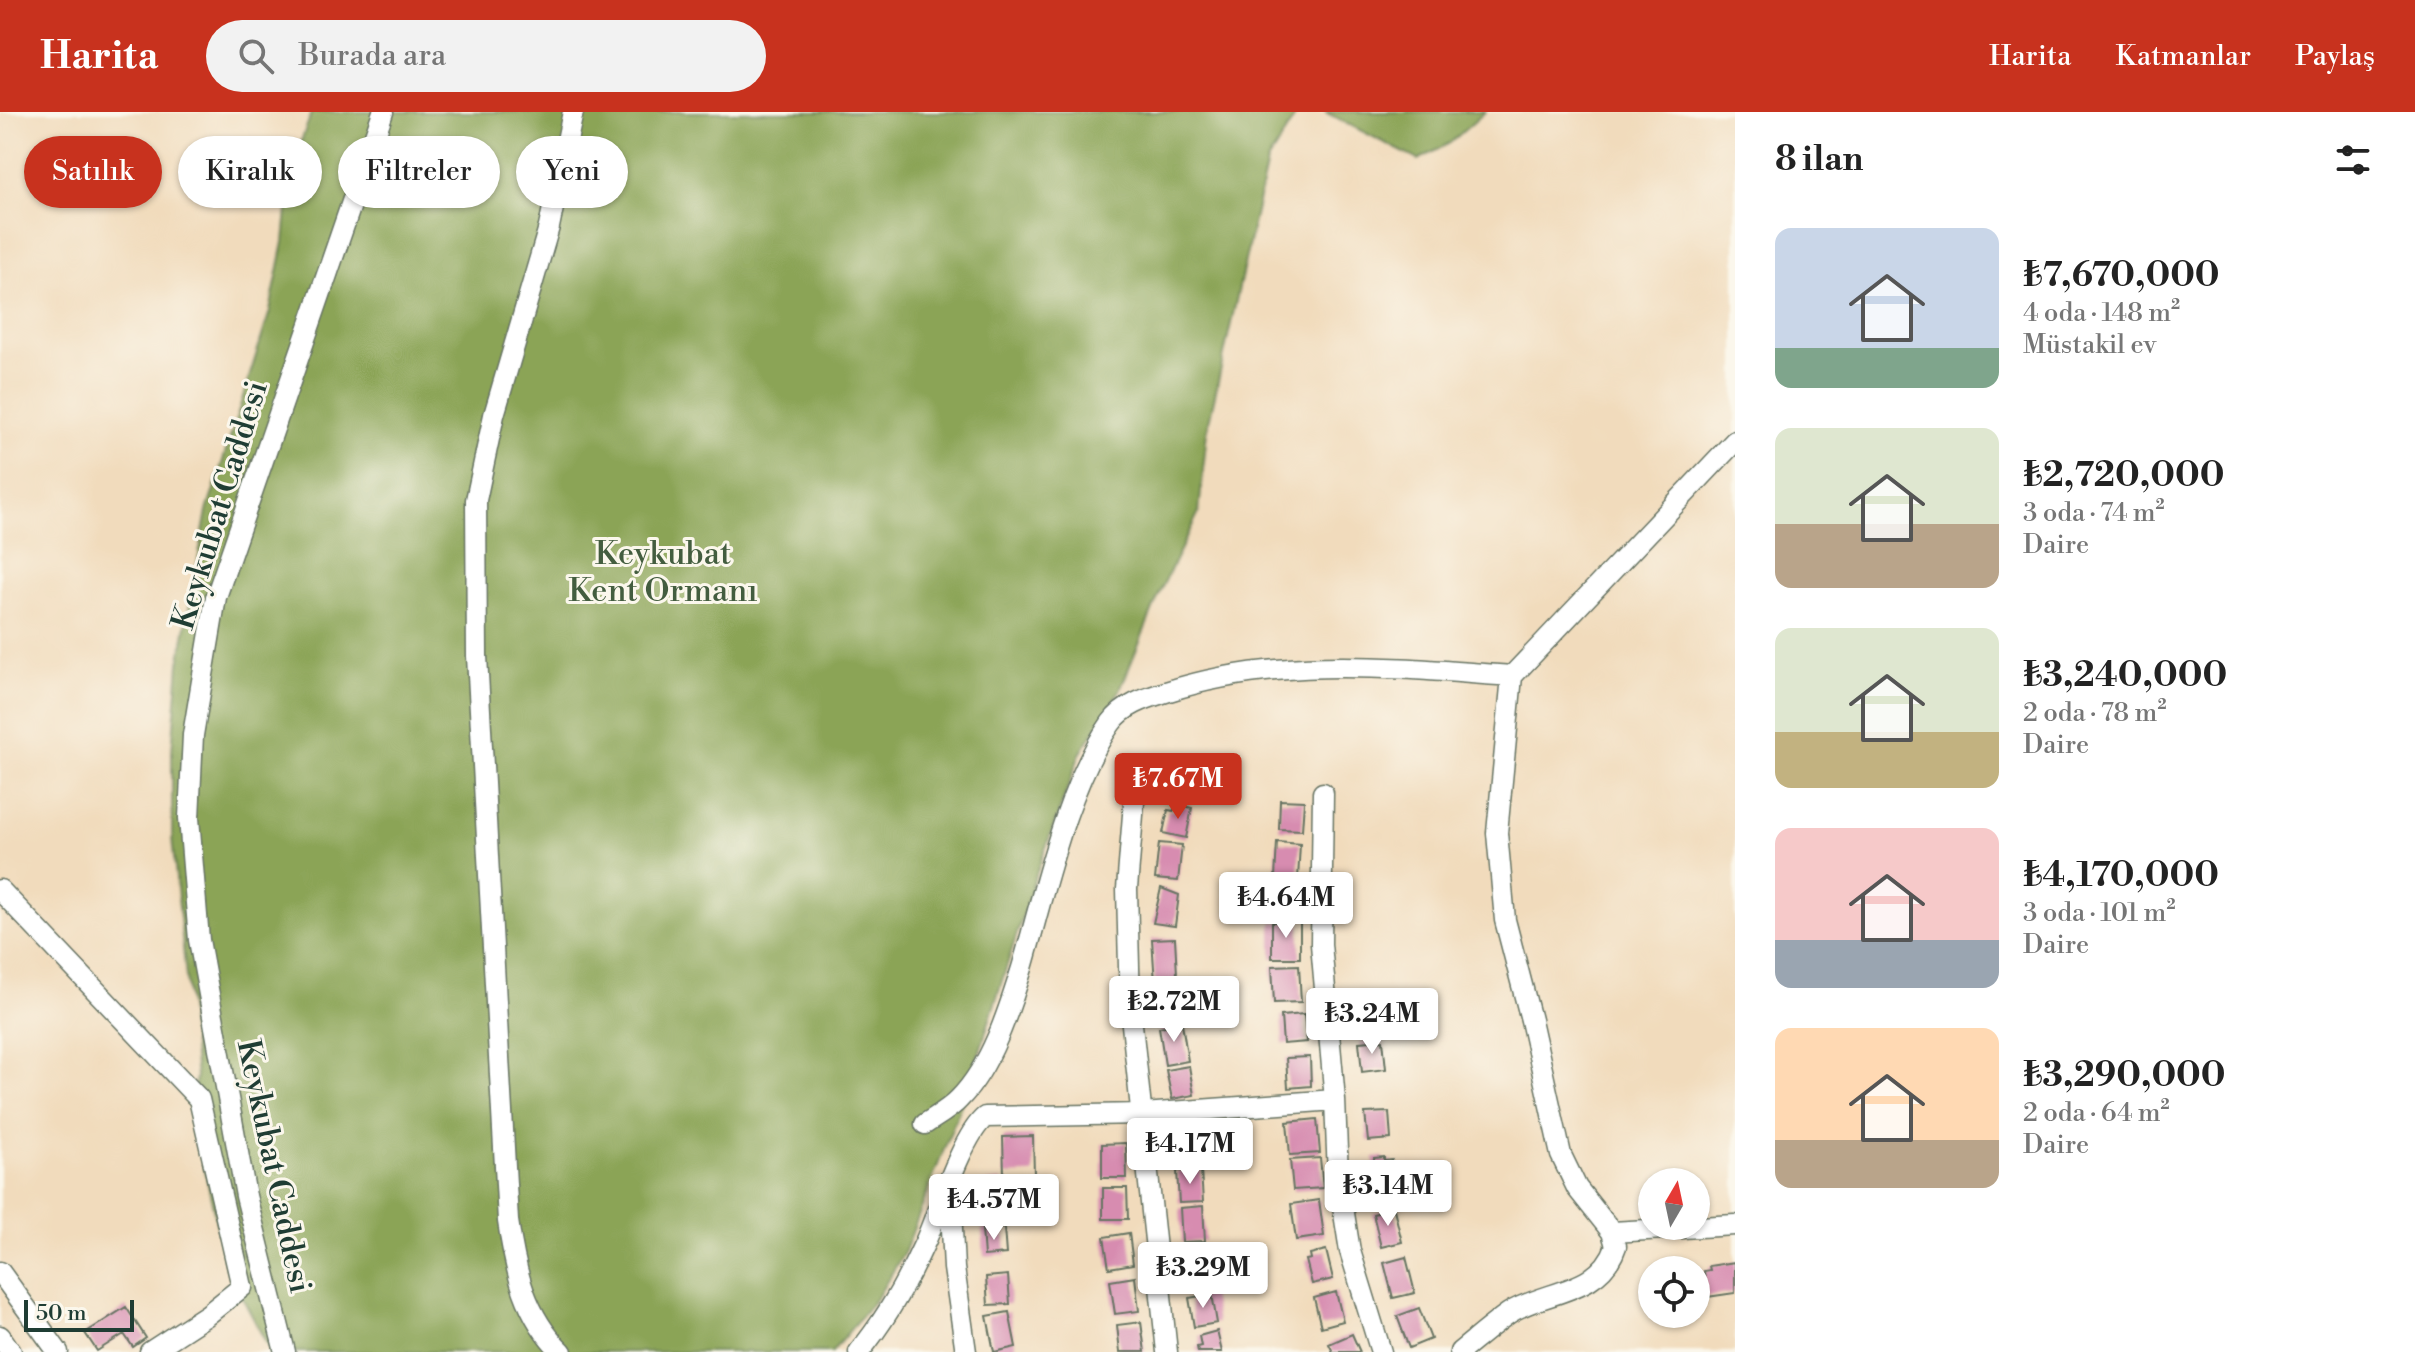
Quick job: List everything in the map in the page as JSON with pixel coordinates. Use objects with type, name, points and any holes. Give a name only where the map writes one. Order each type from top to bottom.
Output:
[{"type":"street","name":"Keykubat Caddesi","points":[[285,1352],[246,1196],[193,900],[189,818],[193,735],[216,597],[383,112]]},
{"type":"street","points":[[562,1352],[543,1332],[530,1310],[515,1263],[508,1221],[477,656],[476,500],[494,415],[549,227],[573,112]]},
{"type":"street","points":[[1460,1352],[1511,1312],[1581,1284],[1597,1274],[1615,1250],[1612,1232],[1577,1188],[1561,1155],[1505,920],[1497,833],[1512,676],[1735,441]]},
{"type":"street","points":[[925,1124],[964,1093],[993,1043],[1015,990],[1066,823],[1106,732],[1127,708],[1180,687],[1280,669],[1347,666],[1512,676]]},
{"type":"street","points":[[1135,790],[1127,889],[1130,1006],[1167,1352]]},
{"type":"street","points":[[1323,793],[1321,944],[1335,1100],[1338,1176],[1357,1281],[1381,1352]]},
{"type":"street","points":[[0,890],[199,1099],[242,1287]]},
{"type":"street","points":[[859,1352],[877,1330],[912,1269],[977,1126],[990,1115],[1143,1114],[1335,1100]]},
{"type":"street","points":[[949,1182],[954,1268],[966,1352]]},
{"type":"street","points":[[1612,1232],[1735,1225]]},
{"type":"street","points":[[150,1352],[207,1315],[263,1266]]},
{"type":"street","points":[[0,1272],[58,1352]]},
{"type":"street","points":[[0,1336],[11,1352]]},
{"type":"green space","name":"Keykubat Kent Ormanı","points":[[312,112],[1298,112],[1267,162],[1207,431],[1199,512],[1163,585],[1120,690],[1080,754],[1033,883],[971,1079],[905,1251],[878,1296],[832,1352],[271,1352],[226,1267],[191,1107],[196,1077],[172,838],[172,751],[179,664],[207,511],[270,311],[284,242],[287,208],[322,208],[322,136],[303,136]]},
{"type":"green space","points":[[1325,112],[1485,112],[1450,143],[1418,160]]},
{"type":"building","points":[[1280,800],[1304,801],[1302,830],[1279,829]]},
{"type":"building","points":[[1175,804],[1192,808],[1186,838],[1163,833],[1168,810],[1174,811]]},
{"type":"building","points":[[1277,842],[1300,844],[1298,879],[1275,878]]},
{"type":"building","points":[[1159,843],[1182,845],[1178,881],[1155,879]]},
{"type":"building","points":[[1299,886],[1301,915],[1277,917],[1276,887]]},
{"type":"building","points":[[1161,888],[1179,895],[1175,926],[1153,923]]},
{"type":"building","points":[[1272,922],[1300,922],[1300,958],[1272,958]]},
{"type":"building","points":[[1175,938],[1179,1011],[1157,1012],[1152,939]]},
{"type":"building","points":[[1299,965],[1301,1002],[1274,1003],[1272,966]]},
{"type":"building","points":[[1304,1014],[1307,1042],[1283,1044],[1281,1016]]},
{"type":"building","points":[[1182,1023],[1188,1061],[1165,1065],[1159,1027]]},
{"type":"building","points":[[1383,1040],[1386,1069],[1362,1072],[1359,1042]]},
{"type":"building","points":[[1310,1057],[1311,1086],[1288,1088],[1286,1058]]},
{"type":"building","points":[[1189,1066],[1194,1095],[1172,1099],[1166,1070]]},
{"type":"building","points":[[1389,1112],[1391,1139],[1368,1141],[1365,1113]]},
{"type":"building","points":[[1317,1119],[1320,1153],[1290,1155],[1287,1122]]},
{"type":"building","points":[[1199,1128],[1201,1158],[1178,1159],[1176,1129]]},
{"type":"building","points":[[1033,1136],[1034,1174],[1004,1175],[1003,1137]]},
{"type":"building","points":[[1126,1143],[1127,1178],[1102,1178],[1102,1144]]},
{"type":"building","points":[[1384,1157],[1384,1161],[1392,1160],[1395,1190],[1372,1192],[1369,1167],[1374,1166],[1374,1158]]},
{"type":"building","points":[[1320,1158],[1323,1188],[1293,1190],[1290,1160]]},
{"type":"building","points":[[1201,1170],[1203,1202],[1179,1203],[1177,1171]]},
{"type":"building","points":[[1001,1181],[1004,1210],[981,1212],[979,1183]]},
{"type":"building","points":[[1103,1188],[1127,1188],[1128,1219],[1103,1219]]},
{"type":"building","points":[[1319,1200],[1324,1236],[1296,1240],[1291,1204]]},
{"type":"building","points":[[1203,1206],[1205,1241],[1182,1242],[1180,1208]]},
{"type":"building","points":[[1394,1209],[1402,1242],[1381,1247],[1373,1214]]},
{"type":"building","points":[[1004,1228],[1006,1254],[984,1256],[982,1229]]},
{"type":"building","points":[[1129,1233],[1133,1264],[1109,1268],[1104,1237]]},
{"type":"building","points":[[1199,1249],[1199,1254],[1206,1253],[1211,1283],[1188,1290],[1183,1260],[1189,1259],[1187,1251]]},
{"type":"building","points":[[1326,1250],[1333,1279],[1312,1284],[1306,1260],[1311,1259],[1310,1254]]},
{"type":"building","points":[[1406,1257],[1415,1293],[1393,1298],[1384,1263]]},
{"type":"building","points":[[1735,1262],[1735,1293],[1710,1297],[1710,1266]]},
{"type":"building","points":[[1008,1275],[1010,1304],[988,1305],[986,1277]]},
{"type":"building","points":[[1135,1277],[1139,1311],[1115,1314],[1110,1281]]},
{"type":"building","points":[[1336,1292],[1343,1321],[1321,1327],[1314,1298]]},
{"type":"building","points":[[1212,1294],[1217,1323],[1194,1327],[1189,1298]]},
{"type":"building","points":[[126,1307],[146,1338],[133,1347],[124,1334],[97,1351],[85,1333]]},
{"type":"building","points":[[1419,1308],[1431,1339],[1409,1348],[1397,1316]]},
{"type":"building","points":[[1009,1312],[1016,1347],[994,1352],[987,1316]]},
{"type":"building","points":[[1141,1322],[1145,1352],[1120,1352],[1117,1325]]},
{"type":"building","points":[[1217,1331],[1222,1352],[1198,1352],[1197,1347],[1201,1346],[1199,1336]]},
{"type":"building","points":[[1352,1334],[1360,1352],[1333,1352],[1329,1344]]}]
